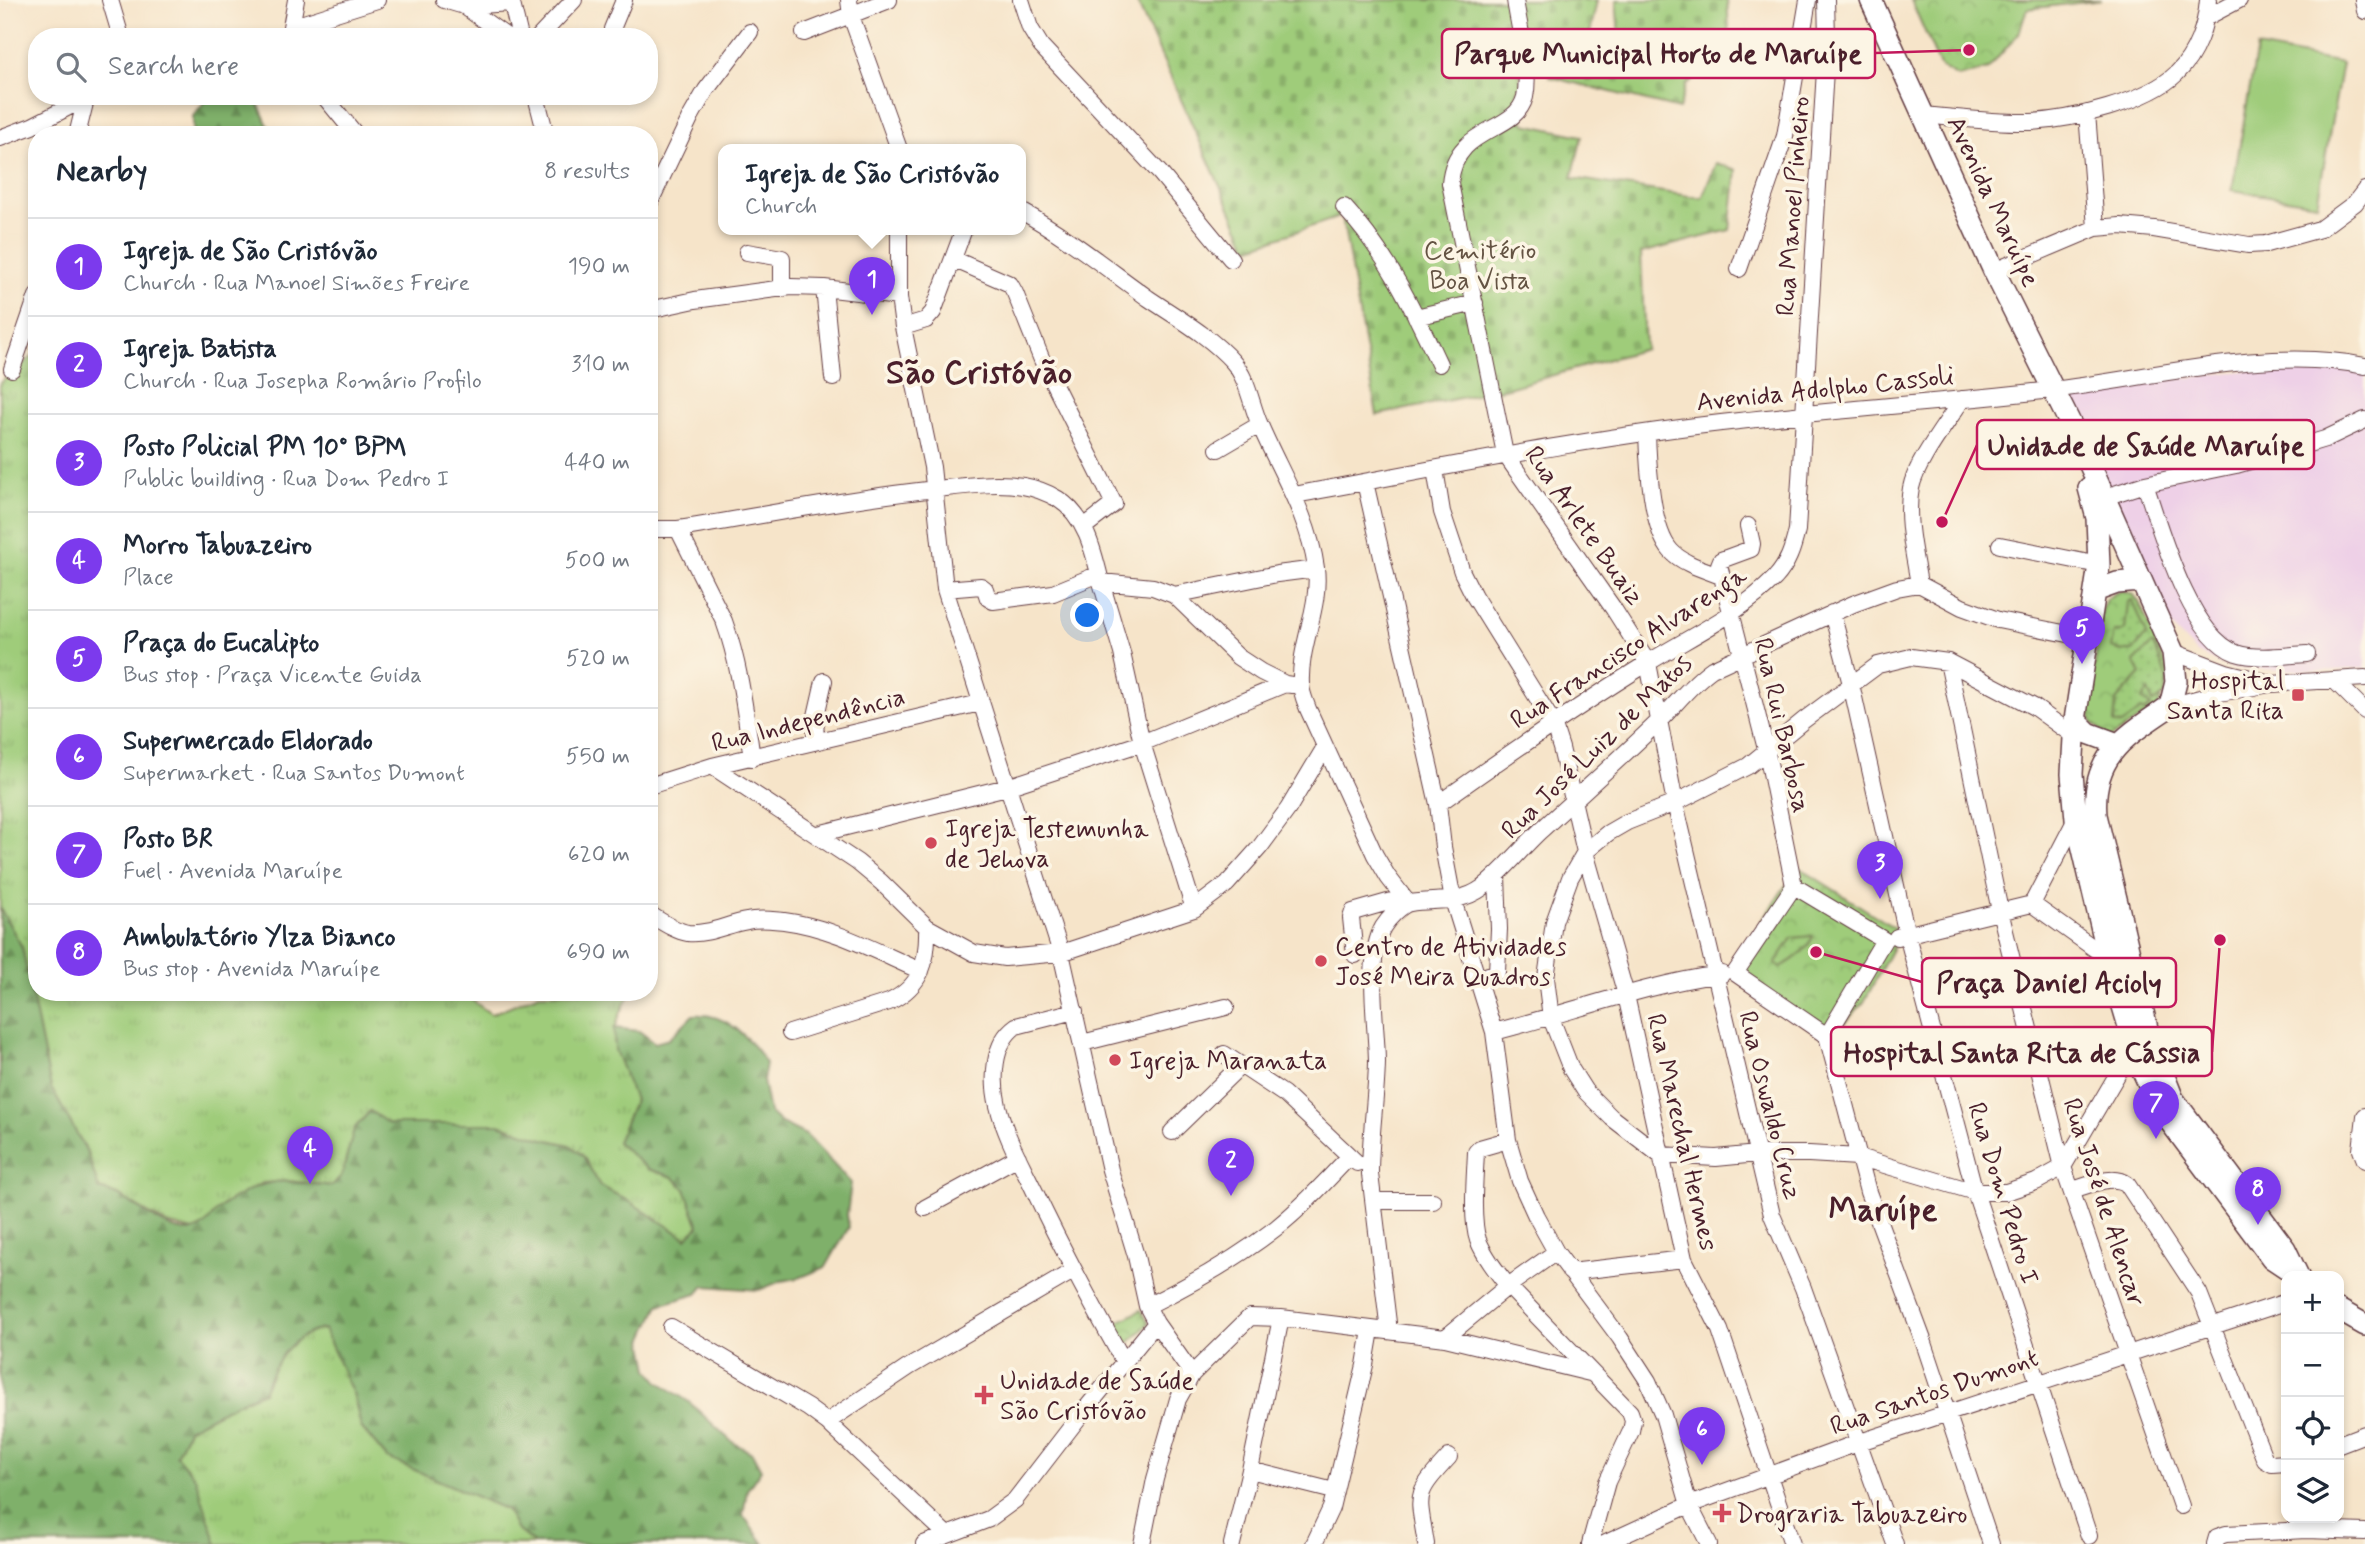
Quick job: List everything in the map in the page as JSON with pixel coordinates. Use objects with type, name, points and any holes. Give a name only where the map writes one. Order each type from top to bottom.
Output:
[{"type":"main road","name":"Avenida Maruípe","points":[[1871,0],[1994,271],[2105,497],[2173,652]]},
{"type":"main road","name":"Avenida Maruípe","points":[[2070,423],[2097,518],[2099,565],[2095,591]]},
{"type":"main road","points":[[2140,581],[2118,583],[2095,591],[2075,728],[2072,774],[2076,819],[2109,959],[2149,1087],[2176,1132],[2272,1258],[2291,1271]]},
{"type":"main road","points":[[2173,652],[2176,682],[2170,706],[2118,744],[2104,762],[2094,796],[2096,815],[2150,1041],[2172,1099],[2285,1249],[2295,1271]]},
{"type":"main road","points":[[2075,728],[2118,744]]},
{"type":"main road","points":[[2344,1313],[2365,1325]]},
{"type":"street","points":[[110,0],[118,28]]},
{"type":"street","points":[[292,28],[296,0]]},
{"type":"street","points":[[302,28],[377,0]]},
{"type":"street","points":[[444,0],[464,6],[494,28]]},
{"type":"street","points":[[548,28],[574,0]]},
{"type":"street","points":[[612,28],[624,0]]},
{"type":"street","points":[[804,33],[850,8],[889,0]]},
{"type":"street","points":[[1021,0],[1030,28],[1041,46],[1160,173],[1231,258]]},
{"type":"street","name":"Rua Arlete Buaiz","points":[[1515,0],[1527,81],[1524,99],[1518,113],[1479,135],[1463,147],[1455,158],[1451,170],[1452,203],[1505,454],[1613,608],[1648,663]]},
{"type":"street","points":[[1740,269],[1785,135],[1808,0]]},
{"type":"street","name":"Rua Manoel Pinheiro","points":[[1802,416],[1827,37],[1826,0]]},
{"type":"street","points":[[1923,116],[2031,122],[2087,113],[2139,95],[2162,85],[2185,64],[2196,47],[2207,17],[2208,0]]},
{"type":"street","points":[[2207,17],[2239,0]]},
{"type":"street","points":[[2363,0],[2365,10]]},
{"type":"street","points":[[464,6],[511,1],[518,28]]},
{"type":"street","points":[[850,8],[899,144]]},
{"type":"street","points":[[658,185],[706,90],[750,32]]},
{"type":"street","points":[[31,126],[74,105]]},
{"type":"street","points":[[80,126],[86,105]]},
{"type":"street","points":[[331,105],[349,126]]},
{"type":"street","points":[[538,105],[544,126]]},
{"type":"street","points":[[2087,113],[2096,228]]},
{"type":"street","points":[[3,140],[28,128]]},
{"type":"street","points":[[1994,271],[2096,228],[2120,226],[2154,229],[2249,245],[2266,244],[2328,224],[2355,203],[2365,190]]},
{"type":"street","points":[[1344,206],[1384,258],[1439,364]]},
{"type":"street","points":[[818,834],[1007,787],[1142,743],[1293,685],[1301,671],[1314,605],[1316,569],[1310,540],[1294,495],[1259,425],[1235,364],[1223,352],[1052,228],[1026,214]]},
{"type":"street","points":[[899,235],[899,297],[928,443],[945,589],[1061,953],[1110,1170],[1136,1256],[1147,1306],[1192,1374]]},
{"type":"street","points":[[903,327],[930,317],[962,235]]},
{"type":"street","points":[[747,252],[782,258],[782,289]]},
{"type":"street","points":[[953,259],[989,274],[1013,288],[1046,369],[1114,504],[1084,527]]},
{"type":"street","points":[[658,308],[695,300],[782,289],[824,288],[899,297]]},
{"type":"street","points":[[824,288],[833,378]]},
{"type":"street","points":[[1416,317],[1475,303]]},
{"type":"street","points":[[12,369],[28,322]]},
{"type":"street","name":"Avenida Adolpho Cassoli","points":[[1294,495],[1505,454],[1738,421],[2053,390],[2204,368],[2302,358],[2365,366]]},
{"type":"street","points":[[1962,398],[1917,472],[1912,486],[1912,540],[1919,584],[1962,607],[1989,617],[2088,638]]},
{"type":"street","name":"Rua Francisco Alvarenga","points":[[1438,804],[1552,723],[1731,612],[1776,577],[1793,550],[1797,530],[1802,416]]},
{"type":"street","points":[[2105,497],[2145,484],[2236,465],[2295,448],[2325,439],[2365,420]]},
{"type":"street","points":[[1218,449],[1259,425]]},
{"type":"street","points":[[1647,433],[1648,476],[1654,506],[1670,550],[1721,576]]},
{"type":"street","name":"Rua Marechal Hermes","points":[[1435,469],[1442,512],[1462,572],[1552,723],[1561,748],[1585,852],[1626,995],[1684,1259],[1720,1329],[1792,1544]]},
{"type":"street","points":[[1365,482],[1438,804],[1453,900],[1494,1032],[1508,1140],[1520,1181],[1556,1252],[1620,1338],[1648,1381],[1663,1415],[1689,1506],[1709,1544]]},
{"type":"street","points":[[2145,484],[2172,564],[2210,633],[2236,653],[2251,656],[2307,654]]},
{"type":"street","points":[[658,531],[868,497],[980,485],[1024,486],[1043,491],[1060,500],[1084,527],[1122,653],[1142,743],[1194,909]]},
{"type":"street","points":[[1721,576],[1721,560],[1752,547],[1748,526]]},
{"type":"street","points":[[678,529],[730,636],[752,758]]},
{"type":"street","points":[[2000,545],[2099,565]]},
{"type":"street","points":[[1174,595],[1277,574],[1316,569]]},
{"type":"street","name":"Rua Rui Barbosa","points":[[1721,576],[1767,753],[1794,886]]},
{"type":"street","points":[[945,589],[981,586],[993,601],[1053,593],[1100,578],[1153,587],[1174,595],[1238,657],[1293,685],[1375,855],[1405,900],[1384,925],[1377,948],[1374,984],[1377,1066],[1370,1174],[1389,1331]]},
{"type":"street","name":"Rua José Luiz de Matos","points":[[1355,955],[1351,918],[1353,912],[1405,900],[1453,900],[1479,890],[1497,876],[1526,844],[1660,720],[1696,681],[1712,669],[1873,595],[1919,584]]},
{"type":"street","name":"Rua Dom Pedro I","points":[[1832,613],[1851,684],[1907,935],[1975,1192],[2089,1536]]},
{"type":"street","points":[[2173,652],[2226,672],[2271,684]]},
{"type":"street","points":[[2075,728],[1948,662],[1928,658],[1903,659],[1878,665],[1804,719],[1767,753],[1741,771],[1675,803],[1626,822],[1585,852],[1570,878],[1554,922],[1546,978],[1550,1018],[1567,1059],[1585,1091],[1612,1118],[1660,1155],[1716,1158],[1757,1154],[1809,1154],[1858,1157],[1975,1192],[2007,1192],[2036,1182],[2063,1167],[2134,1046]]},
{"type":"street","name":"Rua José de Alencar","points":[[1948,662],[2000,911],[2063,1167],[2181,1506]]},
{"type":"street","name":"Rua Oswaldo Cruz","points":[[1648,663],[1675,803],[1772,1215],[1803,1287],[1895,1544]]},
{"type":"street","points":[[2170,706],[2218,693],[2271,684],[2365,678]]},
{"type":"street","points":[[815,742],[816,716],[824,681]]},
{"type":"street","points":[[2335,681],[2365,711]]},
{"type":"street","name":"Rua Independência","points":[[658,783],[712,766],[980,703]]},
{"type":"street","points":[[712,766],[818,834],[881,882],[927,927],[974,953],[1005,958],[1061,953],[1194,909],[1227,884],[1260,848],[1288,809],[1325,747]]},
{"type":"street","points":[[2032,904],[2076,819]]},
{"type":"street","points":[[1477,979],[1497,972],[1497,876]]},
{"type":"street","points":[[1735,973],[1794,886],[1884,940],[2032,904],[2109,959]]},
{"type":"street","points":[[658,919],[679,930],[692,933],[748,920],[807,925],[840,936],[921,971]]},
{"type":"street","points":[[790,1033],[889,1002],[912,987],[928,950],[927,927]]},
{"type":"street","points":[[1827,1037],[1884,940]]},
{"type":"street","points":[[1494,1032],[1626,995],[1735,973],[1827,1037],[1868,1192],[1901,1278],[1991,1544]]},
{"type":"street","points":[[1082,1043],[1226,1007]]},
{"type":"street","points":[[1075,1012],[1016,1027],[1004,1039],[995,1073],[997,1098],[1018,1157],[1073,1271],[1124,1362]]},
{"type":"street","points":[[1224,1054],[1284,1094],[1370,1174]]},
{"type":"street","points":[[1172,1132],[1241,1065]]},
{"type":"street","points":[[2365,1116],[2361,1150],[2365,1160]]},
{"type":"street","points":[[1508,1140],[1477,1150],[1475,1222],[1478,1240],[1508,1286],[1630,1412],[1633,1421],[1607,1482],[1590,1544]]},
{"type":"street","points":[[1147,1306],[1225,1264],[1279,1226],[1350,1156]]},
{"type":"street","points":[[925,1208],[1018,1157]]},
{"type":"street","points":[[2072,1190],[2113,1179],[2120,1179],[2127,1184],[2191,1278],[2213,1325],[2262,1454],[2268,1463],[2281,1464]]},
{"type":"street","points":[[1375,1201],[1433,1201]]},
{"type":"street","points":[[1445,1338],[1508,1286],[1556,1252]]},
{"type":"street","points":[[1570,1272],[1684,1259]]},
{"type":"street","points":[[827,1422],[909,1367],[1073,1271]]},
{"type":"street","name":"Rua Santos Dumont","points":[[1604,1544],[1621,1540],[1689,1506],[1860,1441],[2281,1303]]},
{"type":"street","points":[[1142,1544],[1169,1426],[1178,1399],[1192,1374],[1245,1321],[1255,1317],[1445,1338],[1590,1373]]},
{"type":"street","points":[[1232,1544],[1281,1318]]},
{"type":"street","points":[[924,1544],[989,1519],[1015,1500],[1156,1323]]},
{"type":"street","points":[[671,1327],[827,1422],[947,1535]]},
{"type":"street","points":[[1314,1544],[1327,1521],[1371,1330]]},
{"type":"street","points":[[2344,1442],[2365,1434]]},
{"type":"street","points":[[1408,1544],[1426,1540],[1419,1506],[1420,1494],[1425,1483],[1449,1457]]},
{"type":"street","points":[[1250,1470],[1334,1491]]},
{"type":"street","points":[[2216,1541],[2226,1534],[2305,1524],[2365,1532]]},
{"type":"shaded area","points":[[2319,364],[2365,374],[2365,668],[2322,671],[2231,668],[2197,653],[2167,622],[2059,393]]},
{"type":"green space","name":"Cemitério Boa Vista","points":[[1136,0],[1597,0],[1589,38],[1620,47],[1616,0],[1727,0],[1732,73],[1703,74],[1686,84],[1679,109],[1550,77],[1551,32],[1515,36],[1521,84],[1515,104],[1525,124],[1582,136],[1572,178],[1702,198],[1716,163],[1737,170],[1730,230],[1641,253],[1645,349],[1508,388],[1377,415],[1342,216],[1248,248]]},
{"type":"green space","points":[[1911,0],[2102,0],[2027,9],[2019,33],[1988,69],[1958,77],[1940,66]]},
{"type":"green space","points":[[2257,47],[2342,63],[2317,204],[2232,190]]},
{"type":"green space","points":[[202,105],[259,105],[268,126],[193,126],[193,116]]},
{"type":"green space","points":[[28,360],[28,976],[22,947],[0,908],[0,383]]},
{"type":"green space","points":[[2121,591],[2134,595],[2139,602],[2170,675],[2158,707],[2110,738],[2092,723],[2089,707],[2102,610],[2108,598]]},
{"type":"green space","points":[[2132,600],[2146,635],[2133,651],[2111,648],[2114,632],[2125,630],[2128,602]]},
{"type":"green space","points":[[2154,645],[2167,679],[2165,694],[2153,703],[2148,691],[2142,699],[2151,707],[2144,712],[2141,710],[2122,725],[2114,724],[2116,701],[2141,674],[2134,662]]},
{"type":"green space","points":[[1798,867],[1901,932],[1864,1002],[1829,1040],[1728,972]]},
{"type":"green space","points":[[0,908],[22,947],[28,976],[28,1001],[33,1001],[51,1088],[86,1150],[99,1189],[119,1196],[172,1228],[182,1231],[197,1230],[225,1204],[266,1184],[288,1182],[332,1186],[342,1175],[354,1129],[370,1111],[389,1124],[499,1124],[570,1145],[583,1156],[600,1186],[686,1238],[699,1226],[685,1189],[673,1177],[648,1169],[617,1142],[635,1100],[615,1050],[614,1028],[639,1031],[655,1043],[669,1039],[693,1015],[705,1015],[726,1022],[752,1044],[766,1063],[763,1081],[769,1112],[781,1123],[806,1135],[851,1183],[847,1215],[849,1227],[826,1267],[759,1290],[704,1286],[697,1294],[659,1305],[643,1340],[649,1369],[659,1382],[689,1402],[732,1442],[752,1453],[761,1470],[747,1490],[743,1515],[764,1544],[535,1544],[516,1529],[507,1510],[387,1458],[361,1427],[354,1396],[324,1329],[312,1332],[293,1343],[279,1361],[263,1392],[189,1428],[176,1455],[195,1477],[217,1544],[0,1544]]},
{"type":"green space","points":[[1812,936],[1807,947],[1795,958],[1781,967],[1775,964],[1792,938]]},
{"type":"green space","points":[[33,1001],[473,1001],[491,1014],[522,1001],[627,1001],[617,1022],[615,1034],[618,1057],[635,1100],[617,1142],[648,1169],[673,1177],[685,1189],[699,1226],[686,1238],[600,1186],[583,1156],[570,1145],[499,1124],[389,1124],[370,1111],[354,1129],[342,1175],[332,1186],[290,1181],[262,1183],[224,1204],[206,1225],[193,1231],[167,1224],[117,1195],[99,1189],[86,1150],[51,1088]]},
{"type":"green space","points":[[1141,1310],[1149,1323],[1125,1347],[1111,1326]]},
{"type":"green space","points":[[324,1329],[354,1396],[361,1427],[387,1458],[507,1510],[516,1529],[535,1544],[217,1544],[176,1455],[189,1428],[263,1392],[278,1361],[292,1343]]},
{"type":"place","name":"Parque Municipal Horto de Maruípe","points":[[1969,50]]},
{"type":"place","name":"Igreja de São Cristóvão","points":[[872,315]]},
{"type":"place","name":"Unidade de Saúde Maruípe","points":[[1942,522]]},
{"type":"place","name":"Praça do Eucalipto","points":[[2082,664]]},
{"type":"place","name":"Hospital Santa Rita","points":[[2298,695]]},
{"type":"place","name":"Igreja Testemunha de Jehova","points":[[931,843]]},
{"type":"place","name":"Posto Policial PM 10˚ BPM","points":[[1880,899]]},
{"type":"place","name":"Hospital Santa Rita de Cássia","points":[[2220,940]]},
{"type":"place","name":"Praça Daniel Acioly","points":[[1816,952]]},
{"type":"place","name":"Centro de Atividades José Meira Quadros","points":[[1321,961]]},
{"type":"place","name":"Igreja Maranata","points":[[1115,1060]]},
{"type":"place","name":"Posto BR","points":[[2156,1139]]},
{"type":"place","name":"Morro Tabuazeiro","points":[[310,1184]]},
{"type":"place","name":"Igreja Batista","points":[[1231,1196]]},
{"type":"place","name":"Ambulatório Ylza Bianco","points":[[2258,1225]]},
{"type":"place","name":"Unidade de Saúde São Cristóvão","points":[[984,1395]]},
{"type":"place","name":"Supermercado Eldorado","points":[[1702,1465]]},
{"type":"place","name":"Drograria Tabuazeiro","points":[[1722,1513]]},
{"type":"district","name":"São Cristóvão","points":[[979,371]]},
{"type":"district","name":"Maruípe","points":[[1883,1208]]}]
